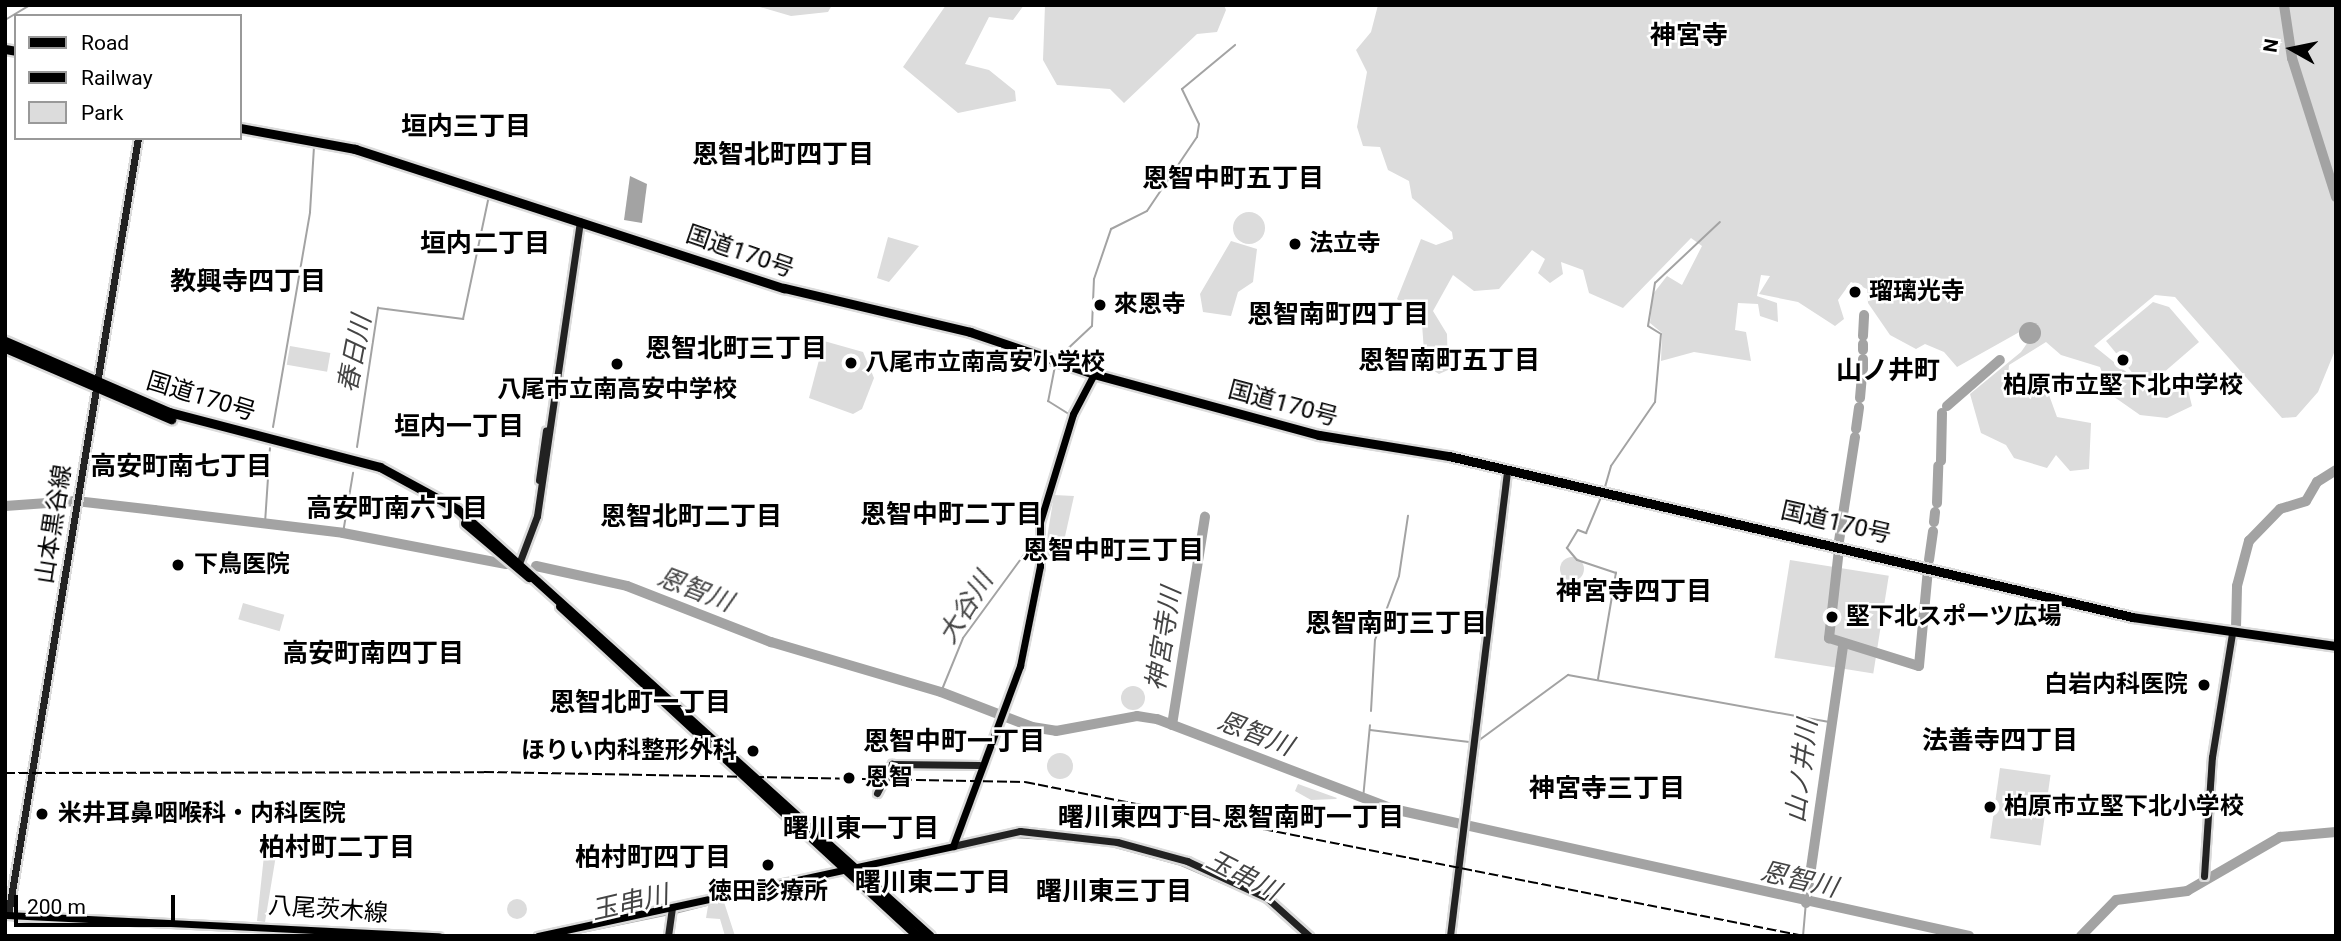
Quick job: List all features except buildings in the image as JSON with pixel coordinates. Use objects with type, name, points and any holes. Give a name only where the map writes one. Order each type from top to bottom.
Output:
[{"type":"highway","name":"国道170号","points":[[242,128],[355,149],[784,288],[970,332],[1094,374],[1320,435],[1449,456],[1507,473],[1895,556],[2132,617],[2336,646]]},
{"type":"highway","name":"国道170号","points":[[5,341],[188,424],[377,472],[454,514],[503,555],[519,561],[848,865],[930,936]]},
{"type":"highway","name":"国道170号","points":[[5,348],[188,418],[380,467],[457,509],[530,571],[848,865],[918,936]]},
{"type":"main road","points":[[538,936],[672,909],[848,865],[953,846],[979,765],[1003,710],[1027,639],[1046,500],[1073,414],[1094,374]]},
{"type":"main road","name":"八尾茨木線","points":[[7,915],[438,936]]},
{"type":"street","name":"山本黒谷線","points":[[7,915],[96,384],[120,275],[138,140]]},
{"type":"street","points":[[519,561],[539,502],[539,452],[555,397],[580,221]]},
{"type":"street","points":[[1450,936],[1507,473]]},
{"type":"street","points":[[2204,876],[2211,767],[2232,633]]},
{"type":"street","points":[[877,793],[892,764],[979,765]]},
{"type":"street","points":[[953,846],[1020,831],[1117,842],[1187,860],[1260,895],[1309,936]]},
{"type":"street","points":[[668,936],[672,909]]},
{"type":"green space","points":[[753,5],[832,5],[828,12],[791,16]]},
{"type":"green space","points":[[946,5],[1024,5],[1013,20],[989,17],[965,64],[989,70],[1015,91],[1016,101],[958,113],[903,67]]},
{"type":"green space","points":[[1045,5],[1224,5],[1226,10],[1217,32],[1197,34],[1124,103],[1110,89],[1057,85],[1043,60]]},
{"type":"green space","points":[[1378,5],[2336,5],[2336,348],[2318,392],[2296,417],[2282,418],[2175,297],[2155,295],[2094,346],[2155,395],[2188,390],[2192,406],[2167,418],[2140,415],[2110,394],[2100,367],[2061,355],[2046,342],[2009,365],[2007,389],[2049,395],[2057,417],[2091,423],[2089,469],[2070,471],[2056,455],[2047,468],[2014,458],[2006,445],[1981,433],[1970,394],[2021,352],[2028,342],[2023,330],[1957,367],[1944,352],[1925,344],[1916,349],[1890,335],[1868,303],[1867,289],[1851,282],[1838,300],[1844,319],[1835,326],[1798,302],[1759,294],[1770,276],[1761,275],[1757,296],[1777,303],[1778,322],[1760,316],[1758,304],[1738,303],[1735,330],[1746,332],[1751,361],[1694,352],[1661,361],[1662,333],[1650,323],[1653,294],[1667,276],[1682,285],[1702,246],[1691,238],[1623,308],[1589,293],[1583,270],[1561,262],[1563,274],[1550,283],[1538,273],[1545,259],[1532,250],[1499,289],[1474,291],[1453,275],[1433,311],[1447,334],[1448,370],[1439,374],[1425,365],[1422,324],[1397,299],[1421,239],[1436,245],[1453,239],[1452,232],[1412,198],[1409,181],[1388,170],[1380,147],[1363,146],[1357,127],[1367,72],[1356,50],[1371,32]]},
{"type":"green space","points":[[1249,212],[1260,217],[1265,228],[1260,239],[1249,244],[1238,239],[1233,228],[1238,217]]},
{"type":"green space","points":[[888,237],[919,246],[889,282],[877,278]]},
{"type":"green space","points":[[1231,241],[1257,249],[1253,282],[1238,292],[1231,316],[1203,312],[1200,294]]},
{"type":"green space","points":[[2153,302],[2169,307],[2199,342],[2155,380],[2135,376],[2106,341]]},
{"type":"green space","points":[[824,341],[863,352],[874,378],[862,409],[853,414],[809,398]]},
{"type":"green space","points":[[290,346],[330,353],[327,372],[287,365]]},
{"type":"green space","points":[[1054,495],[1074,496],[1064,541],[1043,563]]},
{"type":"green space","points":[[1572,557],[1580,561],[1584,569],[1580,577],[1572,581],[1564,577],[1560,569],[1564,561]]},
{"type":"green space","name":"堅下北スポーツ広場","points":[[1790,560],[1889,576],[1873,673],[1775,658]]},
{"type":"green space","points":[[243,603],[284,615],[280,631],[238,619]]},
{"type":"green space","points":[[1133,686],[1142,689],[1145,698],[1142,707],[1133,710],[1124,707],[1121,698],[1124,689]]},
{"type":"green space","points":[[1060,753],[1069,757],[1073,766],[1069,775],[1060,779],[1051,775],[1047,766],[1051,757]]},
{"type":"green space","points":[[2000,768],[2051,775],[2041,845],[1990,838]]},
{"type":"green space","points":[[1298,784],[1337,798],[1311,800],[1295,791]]},
{"type":"green space","points":[[265,846],[277,849],[265,922],[257,921]]},
{"type":"green space","points":[[513,899],[521,899],[527,909],[521,919],[513,919],[507,913],[507,905]]},
{"type":"green space","points":[[724,902],[735,936],[725,936],[720,919],[706,918],[708,906]]},
{"type":"shaded area","points":[[630,176],[647,184],[642,223],[624,220]]},
{"type":"shaded area","points":[[2026,322],[2034,322],[2041,329],[2041,337],[2034,344],[2026,344],[2019,337],[2019,329]]},
{"type":"waterway","points":[[15,14],[30,5]]},
{"type":"waterway","points":[[2284,5],[2292,58],[2336,197]]},
{"type":"waterway","points":[[5,20],[14,15]]},
{"type":"waterway","name":"大谷川","points":[[1061,355],[1092,326],[1094,279],[1111,229],[1147,211],[1197,137],[1199,124],[1182,89],[1235,45]]},
{"type":"waterway","points":[[273,427],[310,212],[314,146]]},
{"type":"waterway","name":"春日川","points":[[357,447],[378,308],[463,319],[489,196]]},
{"type":"waterway","points":[[1605,487],[1611,466],[1655,402],[1661,334],[1648,326],[1655,283],[1720,222]]},
{"type":"waterway","name":"山ノ井川","points":[[1863,336],[1864,315]]},
{"type":"waterway","name":"山ノ井川","points":[[1863,344],[1863,350]]},
{"type":"waterway","name":"山ノ井川","points":[[1863,359],[1863,369]]},
{"type":"waterway","name":"山ノ井川","points":[[1947,406],[2000,360]]},
{"type":"waterway","name":"大谷川","points":[[1055,366],[1048,401],[1069,414]]},
{"type":"waterway","name":"山ノ井川","points":[[1860,398],[1862,377]]},
{"type":"waterway","name":"山ノ井川","points":[[1856,429],[1859,407]]},
{"type":"waterway","name":"山ノ井川","points":[[1941,461],[1942,413]]},
{"type":"waterway","name":"山ノ井川","points":[[1842,521],[1855,437]]},
{"type":"waterway","points":[[265,523],[270,448]]},
{"type":"waterway","name":"山ノ井川","points":[[1937,503],[1938,466]]},
{"type":"waterway","points":[[2236,628],[2237,586],[2249,541],[2280,509],[2306,501],[2317,482],[2336,470]]},
{"type":"waterway","name":"春日川","points":[[343,533],[353,473]]},
{"type":"waterway","name":"大谷川","points":[[1043,526],[1052,494]]},
{"type":"waterway","points":[[1598,679],[1616,573],[1577,560],[1567,548],[1578,530],[1586,533],[1602,495]]},
{"type":"waterway","name":"恩智川","points":[[5,506],[76,501],[154,510],[343,533],[506,564]]},
{"type":"waterway","name":"山ノ井川","points":[[1934,522],[1935,512]]},
{"type":"waterway","points":[[1371,711],[1375,640],[1399,576],[1408,516]]},
{"type":"waterway","name":"神宮寺川","points":[[1172,725],[1205,517]]},
{"type":"waterway","name":"山ノ井川","points":[[1839,541],[1841,529]]},
{"type":"waterway","name":"山ノ井川","points":[[1929,560],[1933,531]]},
{"type":"waterway","name":"大谷川","points":[[941,692],[963,638],[1037,537]]},
{"type":"waterway","name":"山ノ井川","points":[[1839,549],[1829,638],[1919,666],[1928,569]]},
{"type":"waterway","name":"恩智川","points":[[536,566],[627,586],[771,642],[941,692],[1032,727],[1056,731],[1137,716],[1157,719],[1393,809],[1969,936]]},
{"type":"waterway","name":"山ノ井川","points":[[1806,903],[1843,645]]},
{"type":"waterway","points":[[1478,741],[1568,675],[1828,722]]},
{"type":"waterway","points":[[1363,799],[1370,725]]},
{"type":"waterway","points":[[1370,730],[1469,742]]},
{"type":"waterway","name":"恩智川","points":[[2081,936],[2116,900],[2187,891],[2280,837],[2336,832]]},
{"type":"waterway","name":"玉串川","points":[[872,868],[1013,837],[1081,841]]},
{"type":"waterway","name":"玉串川","points":[[1104,844],[1181,865],[1266,902]]},
{"type":"waterway","name":"玉串川","points":[[675,913],[775,888]]},
{"type":"waterway","points":[[1803,936],[1806,903]]},
{"type":"waterway","name":"玉串川","points":[[563,936],[670,914]]},
{"type":"waterway","name":"玉串川","points":[[14,921],[192,928]]},
{"type":"waterway","name":"玉串川","points":[[295,933],[339,936]]},
{"type":"railway","points":[[5,773],[484,772],[1025,782],[1804,936]]},
{"type":"railway","points":[[199,801],[223,811]]},
{"type":"place","name":"法立寺","points":[[1295,244]]},
{"type":"place","name":"瑠璃光寺","points":[[1855,292]]},
{"type":"place","name":"來恩寺","points":[[1100,305]]},
{"type":"place","name":"柏原市立堅下北中学校","points":[[2123,360]]},
{"type":"place","name":"八尾市立南高安小学校","points":[[851,363]]},
{"type":"place","name":"八尾市立南高安中学校","points":[[617,364]]},
{"type":"place","name":"下鳥医院","points":[[178,565]]},
{"type":"place","name":"堅下北スポーツ広場","points":[[1832,617]]},
{"type":"place","name":"白岩内科医院","points":[[2204,685]]},
{"type":"place","name":"ほりい内科整形外科","points":[[753,751]]},
{"type":"place","name":"恩智","points":[[849,778]]},
{"type":"place","name":"柏原市立堅下北小学校","points":[[1990,807]]},
{"type":"place","name":"米井耳鼻咽喉科・内科医院","points":[[42,814]]},
{"type":"place","name":"徳田診療所","points":[[768,865]]},
{"type":"district","name":"神宮寺","points":[[1689,36]]},
{"type":"district","name":"垣内三丁目","points":[[466,127]]},
{"type":"district","name":"恩智北町四丁目","points":[[783,155]]},
{"type":"district","name":"恩智中町五丁目","points":[[1233,179]]},
{"type":"district","name":"垣内二丁目","points":[[485,244]]},
{"type":"district","name":"教興寺四丁目","points":[[248,282]]},
{"type":"district","name":"恩智南町四丁目","points":[[1338,315]]},
{"type":"district","name":"恩智北町三丁目","points":[[736,349]]},
{"type":"district","name":"恩智南町五丁目","points":[[1449,361]]},
{"type":"district","name":"山ノ井町","points":[[1888,371]]},
{"type":"district","name":"垣内一丁目","points":[[459,427]]},
{"type":"district","name":"高安町南七丁目","points":[[181,467]]},
{"type":"district","name":"高安町南六丁目","points":[[397,509]]},
{"type":"district","name":"恩智中町二丁目","points":[[951,515]]},
{"type":"district","name":"恩智北町二丁目","points":[[691,517]]},
{"type":"district","name":"恩智中町三丁目","points":[[1113,551]]},
{"type":"district","name":"神宮寺四丁目","points":[[1634,592]]},
{"type":"district","name":"恩智南町三丁目","points":[[1396,624]]},
{"type":"district","name":"高安町南四丁目","points":[[373,654]]},
{"type":"district","name":"恩智北町一丁目","points":[[640,703]]},
{"type":"district","name":"法善寺四丁目","points":[[2000,741]]},
{"type":"district","name":"恩智中町一丁目","points":[[954,742]]},
{"type":"district","name":"神宮寺三丁目","points":[[1607,789]]},
{"type":"district","name":"曙川東四丁目","points":[[1136,818]]},
{"type":"district","name":"恩智南町一丁目","points":[[1313,818]]},
{"type":"district","name":"曙川東一丁目","points":[[861,829]]},
{"type":"district","name":"柏村町二丁目","points":[[337,848]]},
{"type":"district","name":"柏村町四丁目","points":[[653,858]]},
{"type":"district","name":"曙川東二丁目","points":[[933,883]]},
{"type":"district","name":"曙川東三丁目","points":[[1114,892]]}]
